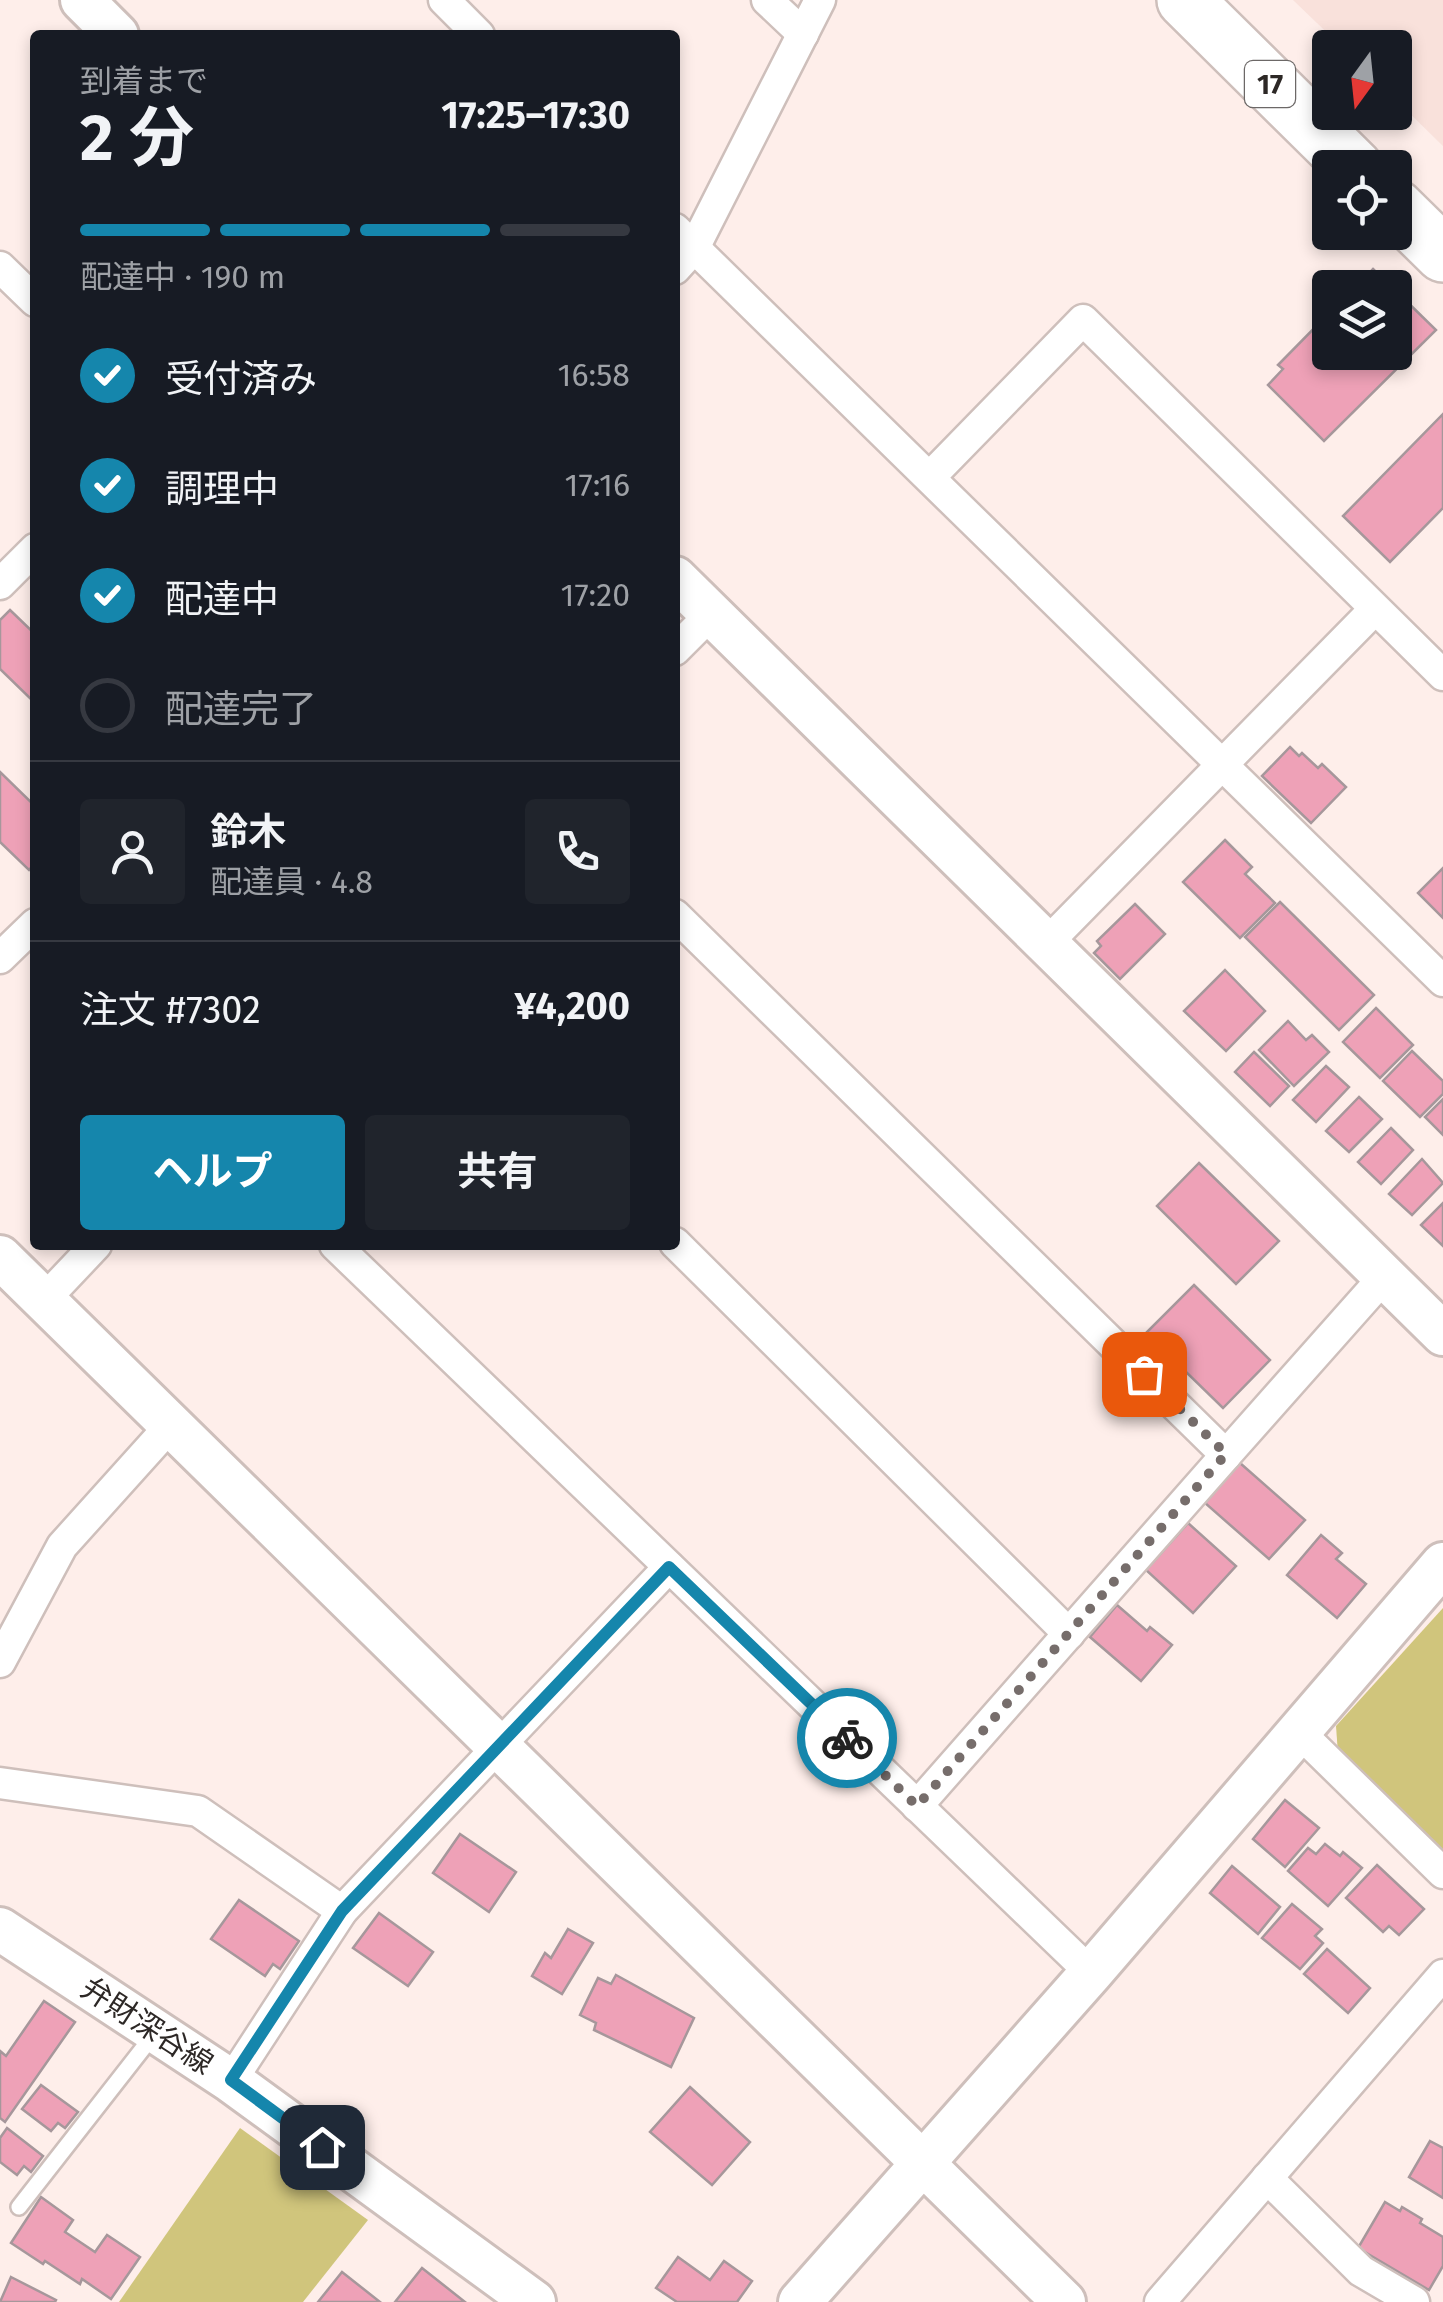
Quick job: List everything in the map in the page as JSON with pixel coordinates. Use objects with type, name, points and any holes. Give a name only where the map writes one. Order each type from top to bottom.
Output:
[{"type":"highway","name":"17","points":[[1184,0],[1337,150]]},
{"type":"highway","points":[[1412,223],[1443,254]]},
{"type":"street","points":[[82,0],[111,30]]},
{"type":"street","points":[[444,0],[474,30]]},
{"type":"street","points":[[767,0],[803,34]]},
{"type":"street","points":[[820,0],[681,249],[930,477],[1443,981]]},
{"type":"street","points":[[0,267],[30,295]]},
{"type":"street","points":[[930,477],[1083,320],[1443,675]]},
{"type":"street","points":[[0,584],[30,554]]},
{"type":"street","points":[[680,583],[1443,1334]]},
{"type":"street","points":[[1046,944],[1375,609]]},
{"type":"street","points":[[680,645],[712,613]]},
{"type":"street","points":[[680,919],[1226,1454]]},
{"type":"street","points":[[0,958],[30,929]]},
{"type":"street","points":[[680,1247],[1069,1634]]},
{"type":"street","points":[[44,1300],[91,1250]]},
{"type":"street","points":[[340,1250],[1091,1974]]},
{"type":"street","points":[[0,1257],[1064,2302]]},
{"type":"street","points":[[917,1806],[1384,1276]]},
{"type":"street","points":[[4,1642],[62,1546],[170,1426]]},
{"type":"street","points":[[800,2302],[1091,1974],[1443,1564]]},
{"type":"street","points":[[231,2080],[342,1911],[669,1567]]},
{"type":"street","points":[[1300,1733],[1443,1873]]},
{"type":"street","points":[[0,1784],[198,1812],[342,1911]]},
{"type":"street","name":"弁財深谷線","points":[[0,1929],[231,2080],[534,2302]]},
{"type":"street","points":[[1160,2302],[1443,1974]]},
{"type":"street","points":[[1267,2178],[1362,2270],[1414,2302]]},
{"type":"lane","points":[[19,2207],[156,2032]]},
{"type":"shaded area","points":[[1293,0],[1443,0],[1443,146],[1412,116],[1412,30],[1324,30]]},
{"type":"shaded area","points":[[1443,1608],[1443,1858],[1338,1754],[1336,1726]]},
{"type":"shaded area","points":[[240,2128],[368,2220],[303,2302],[119,2302]]},
{"type":"building","points":[[1412,307],[1436,330],[1412,354]]},
{"type":"building","points":[[1312,330],[1312,370],[1396,370],[1324,441],[1268,385],[1283,369],[1278,365]]},
{"type":"building","points":[[1443,414],[1443,508],[1390,562],[1343,516]]},
{"type":"building","points":[[10,610],[30,629],[30,698],[0,669],[0,620]]},
{"type":"building","points":[[1290,747],[1318,768],[1322,764],[1346,787],[1311,823],[1262,776]]},
{"type":"building","points":[[0,772],[30,801],[29,870],[0,842]]},
{"type":"building","points":[[1225,840],[1252,867],[1245,874],[1275,903],[1240,938],[1183,882]]},
{"type":"building","points":[[1443,868],[1443,918],[1418,893]]},
{"type":"building","points":[[1280,902],[1374,995],[1339,1030],[1245,937]]},
{"type":"building","points":[[1135,904],[1165,934],[1120,979],[1094,953],[1101,946],[1097,941]]},
{"type":"building","points":[[1225,970],[1265,1011],[1226,1051],[1184,1011]]},
{"type":"building","points":[[1376,1008],[1413,1045],[1380,1078],[1343,1042]]},
{"type":"building","points":[[1288,1021],[1306,1040],[1312,1035],[1329,1052],[1294,1086],[1259,1050]]},
{"type":"building","points":[[1412,1051],[1443,1081],[1443,1094],[1420,1117],[1383,1081]]},
{"type":"building","points":[[1254,1052],[1289,1086],[1270,1106],[1235,1072]]},
{"type":"building","points":[[1326,1066],[1349,1087],[1316,1122],[1293,1100]]},
{"type":"building","points":[[1359,1097],[1382,1119],[1349,1152],[1326,1131]]},
{"type":"building","points":[[1443,1099],[1443,1135],[1425,1117]]},
{"type":"building","points":[[1391,1128],[1413,1150],[1381,1184],[1358,1162]]},
{"type":"building","points":[[1422,1159],[1443,1183],[1412,1215],[1389,1194]]},
{"type":"building","points":[[1199,1163],[1279,1241],[1236,1284],[1157,1206]]},
{"type":"building","points":[[1443,1203],[1443,1246],[1421,1225]]},
{"type":"building","points":[[1194,1285],[1270,1360],[1223,1408],[1146,1333]]},
{"type":"building","points":[[1240,1463],[1305,1520],[1269,1559],[1205,1503]]},
{"type":"building","points":[[1188,1523],[1236,1566],[1193,1613],[1146,1570]]},
{"type":"building","points":[[1321,1535],[1342,1553],[1336,1559],[1366,1584],[1337,1618],[1287,1575]]},
{"type":"building","points":[[1117,1605],[1147,1631],[1150,1627],[1172,1645],[1141,1681],[1090,1637]]},
{"type":"building","points":[[1285,1800],[1319,1828],[1285,1867],[1253,1839]]},
{"type":"building","points":[[460,1834],[516,1872],[489,1912],[433,1873]]},
{"type":"building","points":[[1325,1844],[1340,1856],[1343,1852],[1362,1868],[1328,1906],[1288,1871],[1308,1848],[1316,1854]]},
{"type":"building","points":[[1377,1865],[1424,1909],[1399,1935],[1389,1926],[1383,1932],[1346,1898]]},
{"type":"building","points":[[1232,1866],[1280,1907],[1258,1934],[1210,1893]]},
{"type":"building","points":[[239,1900],[299,1941],[280,1969],[273,1964],[265,1976],[211,1939]]},
{"type":"building","points":[[1292,1904],[1322,1929],[1315,1936],[1323,1943],[1300,1969],[1262,1938]]},
{"type":"building","points":[[379,1913],[433,1952],[408,1986],[353,1948]]},
{"type":"building","points":[[568,1929],[593,1943],[562,1994],[532,1976],[545,1953],[551,1958]]},
{"type":"building","points":[[1327,1949],[1370,1988],[1348,2013],[1304,1974]]},
{"type":"building","points":[[616,1975],[694,2018],[671,2067],[594,2030],[596,2023],[580,2015],[598,1978],[611,1984]]},
{"type":"building","points":[[44,2001],[75,2022],[5,2122],[0,2118],[0,2051],[6,2056]]},
{"type":"building","points":[[41,2085],[78,2112],[65,2128],[58,2123],[51,2131],[22,2109]]},
{"type":"building","points":[[690,2087],[750,2142],[712,2185],[650,2132]]},
{"type":"building","points":[[7,2128],[43,2156],[31,2172],[24,2166],[17,2175],[0,2162],[0,2138]]},
{"type":"building","points":[[1430,2141],[1443,2148],[1443,2198],[1409,2177]]},
{"type":"building","points":[[41,2197],[73,2220],[65,2232],[95,2252],[107,2235],[140,2257],[111,2299],[82,2279],[80,2284],[11,2243]]},
{"type":"building","points":[[1385,2202],[1422,2219],[1420,2223],[1443,2237],[1443,2266],[1429,2290],[1358,2248]]},
{"type":"building","points":[[678,2257],[710,2280],[724,2261],[752,2281],[737,2302],[677,2302],[656,2288]]},
{"type":"building","points":[[422,2268],[465,2302],[395,2302]]},
{"type":"building","points":[[342,2272],[380,2302],[318,2302]]},
{"type":"building","points":[[11,2277],[56,2300],[55,2302],[0,2302]]},
{"type":"way so far","points":[[847,1738],[917,1806],[1226,1454],[1144,1374]]},
{"type":"route","points":[[322,2147],[231,2080],[342,1911],[669,1567],[847,1738]]}]
